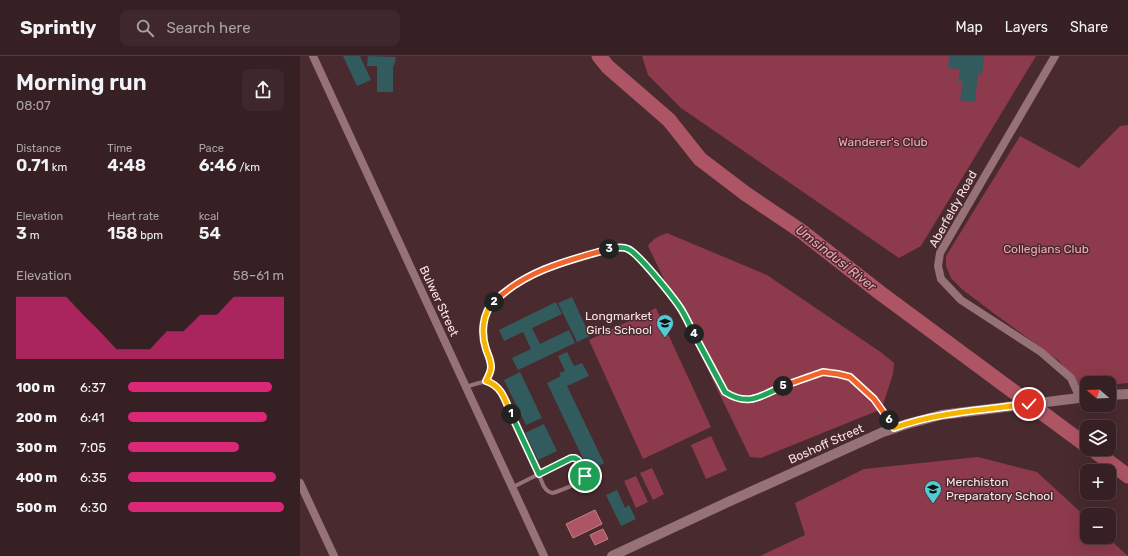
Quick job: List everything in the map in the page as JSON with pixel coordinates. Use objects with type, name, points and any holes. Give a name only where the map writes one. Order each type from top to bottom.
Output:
[{"type":"main road","points":[[1116,395],[1128,394]]},
{"type":"main road","name":"Boshoff Street","points":[[612,556],[735,498],[894,428],[941,415],[1080,397]]},
{"type":"street","name":"Bulwer Street","points":[[313,56],[544,556]]},
{"type":"street","name":"Aberfeldy Road","points":[[1055,56],[940,253],[938,266],[941,279],[961,300],[1042,352],[1071,378],[1080,392]]},
{"type":"street","points":[[300,483],[334,556]]},
{"type":"lane","points":[[486,381],[491,368],[491,362],[483,338],[484,323],[489,306],[502,293],[535,273],[579,257],[616,247],[628,249],[636,255],[681,309],[725,392],[734,398],[743,400],[755,399],[793,382],[823,372],[838,374],[850,377],[874,399],[894,428]]},
{"type":"lane","points":[[466,387],[486,381],[492,383],[501,392],[539,474],[545,490],[553,493],[581,481],[586,472],[578,460],[571,458],[539,474],[512,487]]},
{"type":"green space","name":"Wanderer's Club","points":[[642,56],[1036,56],[921,246],[899,258],[681,108],[648,75]]},
{"type":"green space","name":"Collegians Club","points":[[1128,125],[1128,383],[1116,384],[1116,376],[1080,376],[1080,386],[1059,361],[963,290],[951,278],[946,266],[946,256],[1020,136],[1079,168],[1120,126]]},
{"type":"green space","points":[[667,233],[767,275],[882,353],[894,363],[893,374],[883,405],[877,411],[761,458],[750,457],[648,246],[656,238]]},
{"type":"green space","points":[[656,308],[711,427],[643,459],[589,340]]},
{"type":"green space","points":[[711,436],[727,470],[706,479],[691,445]]},
{"type":"green space","name":"Merchiston Preparatory School","points":[[978,457],[1037,472],[1080,512],[1080,544],[1115,544],[1128,556],[760,556],[805,535],[795,503],[864,469]]},
{"type":"green space","points":[[652,468],[664,494],[653,500],[640,473]]},
{"type":"green space","points":[[636,476],[648,502],[636,508],[624,481]]},
{"type":"shaded area","points":[[595,510],[602,524],[573,538],[566,524]]},
{"type":"shaded area","points":[[603,529],[608,539],[595,545],[590,535]]},
{"type":"building","points":[[343,56],[360,56],[371,80],[357,86]]},
{"type":"building","points":[[368,56],[396,57],[393,66],[393,92],[377,92],[377,66],[367,66]]},
{"type":"building","points":[[949,56],[984,56],[982,75],[978,74],[975,102],[960,100],[963,81],[958,81],[960,69],[948,68]]},
{"type":"building","points":[[572,297],[590,336],[577,342],[558,303]]},
{"type":"building","points":[[556,302],[562,314],[532,328],[540,344],[569,330],[575,343],[518,370],[512,358],[531,349],[523,332],[504,341],[499,330]]},
{"type":"building","points":[[567,352],[574,366],[582,363],[589,376],[567,386],[604,463],[589,471],[547,383],[561,376],[559,373],[565,371],[558,356]]},
{"type":"building","points":[[520,372],[542,418],[526,425],[504,380]]},
{"type":"building","points":[[544,424],[557,451],[538,460],[525,433]]},
{"type":"building","points":[[617,490],[625,508],[629,505],[636,519],[621,526],[606,495]]},
{"type":"waterway","name":"Umsindusi River","points":[[599,56],[608,67],[669,120],[700,159],[746,194],[801,231],[879,292],[1080,441]]},
{"type":"waterway","name":"Umsindusi River","points":[[1101,456],[1128,476]]},
{"type":"place","name":"Longmarket Girls School","points":[[665,338]]},
{"type":"place","name":"Merchiston Preparatory School","points":[[933,504]]},
{"type":"route","points":[[585,476],[586,472],[575,458],[571,458],[539,474],[501,392],[492,383],[486,381],[491,368],[491,362],[483,338],[484,323],[489,306],[502,293],[535,273],[579,257],[616,247],[628,249],[636,255],[681,309],[725,392],[734,398],[743,400],[755,399],[793,382],[823,372],[850,377],[874,399],[894,428],[941,415],[1029,404]]}]
